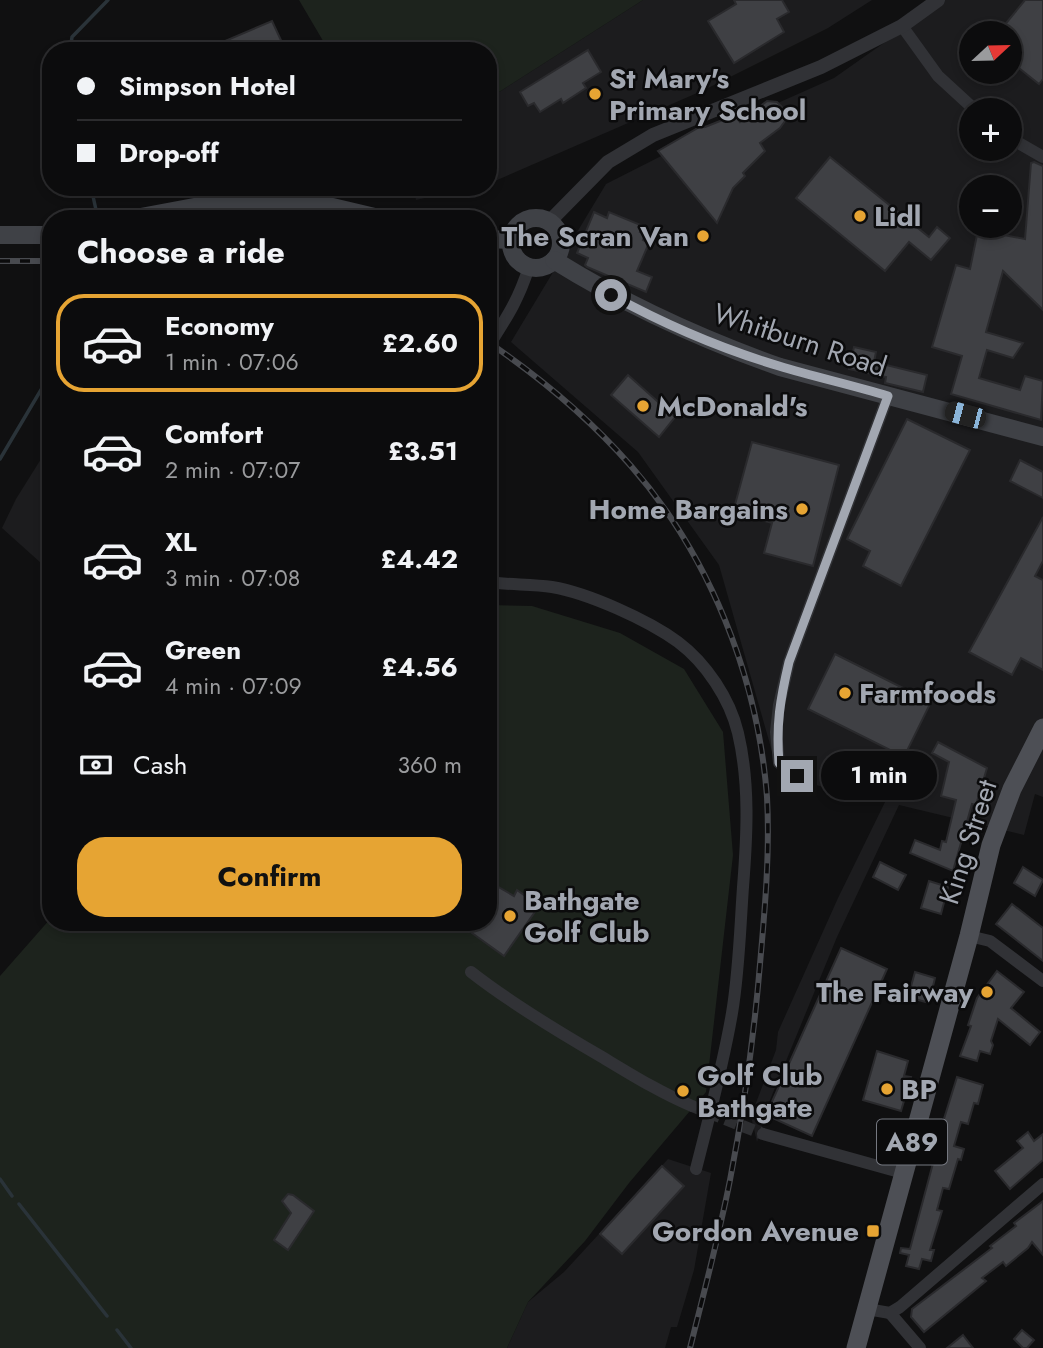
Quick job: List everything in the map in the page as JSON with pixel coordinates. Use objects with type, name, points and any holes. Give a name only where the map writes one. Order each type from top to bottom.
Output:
[{"type":"main road","points":[[178,210],[210,204],[324,205],[345,210]]},
{"type":"main road","points":[[533,218],[549,222],[559,236],[559,253],[554,260],[542,267],[528,267],[517,260],[511,240],[513,232],[525,220],[533,218]]},
{"type":"main road","points":[[0,235],[42,235]]},
{"type":"main road","points":[[497,239],[511,240]]},
{"type":"main road","name":"Whitburn Road","points":[[554,260],[631,306],[780,367],[1043,437]]},
{"type":"main road","name":"King Street","points":[[969,936],[996,829],[1012,789],[1043,728]]},
{"type":"main road","name":"A89","points":[[856,1348],[969,936]]},
{"type":"street","points":[[549,222],[608,162],[653,135],[821,67],[902,26],[938,0]]},
{"type":"street","points":[[902,26],[937,76],[962,98]]},
{"type":"street","points":[[1022,145],[1043,157]]},
{"type":"street","points":[[497,334],[523,288],[528,267]]},
{"type":"street","points":[[807,777],[797,776],[779,763],[776,732],[779,705],[789,662],[802,624],[888,396]]},
{"type":"street","points":[[497,583],[553,587],[620,611],[658,629],[700,662],[724,698],[737,731],[742,758],[747,830],[736,979],[721,1070],[696,1168]]},
{"type":"street","points":[[969,936],[990,940],[1043,981]]},
{"type":"street","points":[[471,972],[502,996],[561,1033],[668,1096],[692,1106]]},
{"type":"street","points":[[762,1135],[903,1173]]},
{"type":"street","points":[[890,1313],[1043,1184]]},
{"type":"street","points":[[867,1309],[890,1313],[920,1348]]},
{"type":"shaded area","points":[[299,0],[643,0],[497,93],[497,42],[324,42]]},
{"type":"shaded area","name":"St Mary's Primary School","points":[[643,0],[872,0],[828,28],[704,90],[497,180],[497,93]]},
{"type":"shaded area","points":[[945,0],[1043,0],[1043,797],[1035,794],[1024,835],[899,805],[837,937],[770,1100],[757,1142],[751,1116],[776,1050],[778,1032],[838,898],[885,802],[779,776],[719,565],[638,452],[511,342],[606,184],[681,146],[834,78]]},
{"type":"shaded area","points":[[415,196],[434,196],[416,200]]},
{"type":"shaded area","points":[[42,457],[42,564],[2,528],[16,499]]},
{"type":"shaded area","points":[[497,605],[532,606],[620,633],[684,669],[723,732],[733,855],[706,1092],[629,1183],[585,1241],[528,1302],[507,1348],[0,1348],[0,976],[42,928],[42,931],[497,931]]},
{"type":"shaded area","points":[[668,1159],[711,1173],[694,1270],[677,1327],[671,1327],[665,1348],[507,1348],[528,1302],[564,1272]]},
{"type":"building","points":[[734,0],[782,0],[789,12],[777,19],[784,32],[734,63],[708,21],[736,4]]},
{"type":"building","points":[[1025,0],[1043,0],[1043,79],[1039,84],[1022,71],[1022,21],[1008,21]]},
{"type":"building","points":[[272,21],[282,42],[225,42]]},
{"type":"building","points":[[588,50],[601,72],[583,83],[586,88],[563,103],[561,99],[540,112],[534,103],[528,106],[520,92]]},
{"type":"building","points":[[767,101],[777,102],[781,106],[785,111],[785,121],[760,143],[765,151],[743,173],[745,176],[733,188],[717,223],[658,151],[703,125],[705,127],[735,115],[740,122]]},
{"type":"building","name":"Lidl","points":[[830,157],[929,237],[937,227],[950,238],[931,260],[909,242],[885,271],[796,198]]},
{"type":"building","points":[[1031,163],[1043,166],[1043,310],[1003,271],[986,332],[1023,343],[1013,358],[987,350],[979,378],[1020,390],[1025,376],[1043,381],[1041,420],[951,394],[962,356],[932,347],[956,265],[970,269],[976,238],[1025,239]]},
{"type":"building","points":[[594,212],[607,218],[609,212],[643,226],[640,232],[645,234],[643,240],[649,243],[637,271],[652,277],[646,292],[587,267],[585,265],[588,258],[577,253]]},
{"type":"building","points":[[854,347],[876,352],[874,362],[927,375],[923,392],[885,383],[886,377],[849,369]]},
{"type":"building","name":"McDonald's","points":[[628,375],[675,417],[659,437],[611,395]]},
{"type":"building","points":[[907,419],[970,450],[901,586],[863,566],[870,551],[847,539]]},
{"type":"building","name":"Home Bargains","points":[[752,442],[839,465],[813,566],[764,553],[772,523],[733,512]]},
{"type":"building","points":[[1020,460],[1043,472],[1043,498],[1010,481]]},
{"type":"building","points":[[1043,517],[1043,561],[1035,576],[1043,580],[1043,670],[1021,658],[1012,675],[969,652]]},
{"type":"building","points":[[835,654],[931,702],[904,757],[808,709]]},
{"type":"building","points":[[938,742],[987,768],[976,805],[972,804],[953,871],[910,853],[915,840],[940,850],[942,841],[946,842],[956,800],[941,796],[949,762],[932,753]]},
{"type":"building","points":[[880,862],[906,875],[898,890],[873,877]]},
{"type":"building","points":[[1023,867],[1043,880],[1035,896],[1014,883]]},
{"type":"building","points":[[929,881],[948,887],[941,914],[921,908]]},
{"type":"building","name":"Bathgate Golf Club","points":[[497,886],[514,896],[517,890],[539,906],[504,956],[472,933],[497,931]]},
{"type":"building","points":[[1012,904],[1043,928],[1043,961],[996,924]]},
{"type":"building","points":[[841,948],[887,969],[812,1136],[766,1115]]},
{"type":"building","points":[[997,971],[1024,992],[1011,1008],[1040,1032],[1030,1045],[998,1019],[990,1054],[980,1051],[977,1061],[960,1056],[971,1026],[968,1025],[977,998]]},
{"type":"building","points":[[915,972],[935,978],[929,1003],[908,997]]},
{"type":"building","name":"BP","points":[[877,1051],[908,1061],[904,1076],[911,1077],[901,1111],[863,1100]]},
{"type":"building","points":[[957,1077],[983,1085],[978,1104],[974,1103],[968,1124],[961,1122],[954,1146],[964,1149],[961,1160],[958,1159],[949,1189],[943,1188],[937,1210],[942,1211],[930,1250],[934,1250],[931,1261],[922,1259],[919,1269],[906,1266],[909,1255],[900,1253],[901,1248],[910,1249],[936,1152],[934,1151]]},
{"type":"building","points":[[1028,1132],[1034,1141],[1043,1134],[1043,1160],[1010,1189],[995,1171],[1023,1148],[1017,1141]]},
{"type":"building","points":[[662,1166],[684,1186],[622,1254],[600,1234]]},
{"type":"building","points":[[288,1194],[314,1211],[288,1250],[274,1240],[291,1213],[282,1201]]},
{"type":"building","points":[[1043,1201],[1043,1255],[1032,1242],[1006,1266],[1003,1262],[982,1278],[986,1281],[924,1332],[911,1317],[912,1309],[992,1248],[990,1246],[1016,1226],[1014,1223]]},
{"type":"building","points":[[1022,1330],[1034,1340],[1027,1348],[1023,1348],[1014,1339]]},
{"type":"building","points":[[963,1335],[973,1348],[947,1348]]},
{"type":"waterway","points":[[71,42],[72,37],[108,0]]},
{"type":"waterway","points":[[93,196],[96,210]]},
{"type":"waterway","points":[[0,459],[42,388]]},
{"type":"waterway","points":[[0,1179],[12,1196]]},
{"type":"waterway","points":[[19,1204],[107,1316]]},
{"type":"waterway","points":[[117,1330],[131,1348]]},
{"type":"tunnel","points":[[692,1106],[763,1134]]},
{"type":"railway","points":[[0,261],[42,261]]},
{"type":"railway","points":[[497,348],[545,384],[615,448],[659,501],[684,539],[706,579],[741,664],[762,752],[768,838],[758,991],[730,1180],[690,1348]]},
{"type":"place","name":"St Mary's Primary School","points":[[595,94]]},
{"type":"place","name":"Lidl","points":[[860,216]]},
{"type":"place","name":"The Scran Van","points":[[703,236]]},
{"type":"place","name":"McDonald's","points":[[643,406]]},
{"type":"place","name":"Home Bargains","points":[[802,509]]},
{"type":"place","name":"Farmfoods","points":[[845,693]]},
{"type":"place","name":"Bathgate Golf Club","points":[[510,916]]},
{"type":"place","name":"The Fairway","points":[[987,992]]},
{"type":"place","name":"BP","points":[[887,1089]]},
{"type":"place","name":"Golf Club Bathgate","points":[[683,1091]]},
{"type":"place","name":"Gordon Avenue","points":[[873,1231]]},
{"type":"route","points":[[611,295],[650,315],[744,354],[780,367],[888,396],[789,662],[776,732],[779,763],[797,776]]}]
